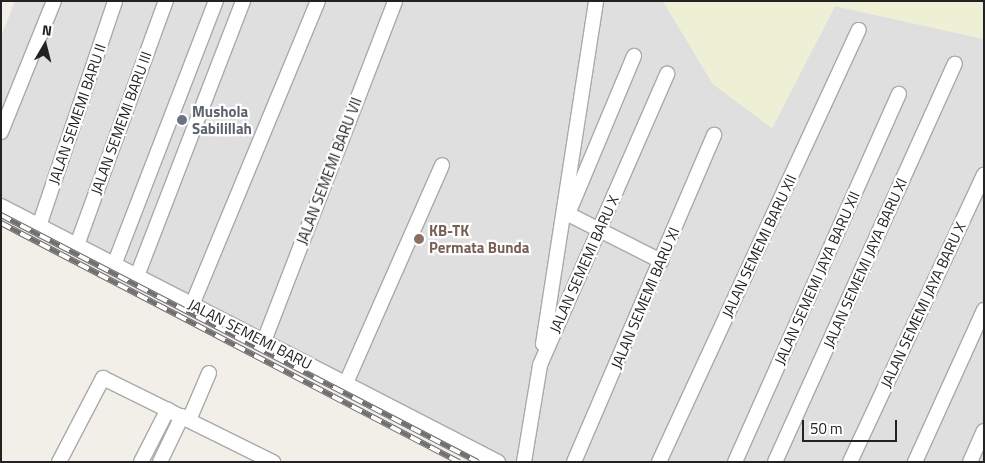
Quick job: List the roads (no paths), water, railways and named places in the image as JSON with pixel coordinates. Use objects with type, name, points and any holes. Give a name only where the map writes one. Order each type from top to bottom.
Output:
[{"type":"street","points":[[1,132],[54,1]]},
{"type":"street","name":"JALAN SEMEMI BARU II","points":[[39,226],[115,1]]},
{"type":"street","name":"JALAN SEMEMI BARU III","points":[[77,246],[166,1]]},
{"type":"street","points":[[114,265],[216,1]]},
{"type":"street","points":[[136,276],[243,1]]},
{"type":"street","points":[[192,305],[318,1]]},
{"type":"street","name":"JALAN SEMEMI BARU VII","points":[[264,341],[395,1]]},
{"type":"street","points":[[540,365],[566,213],[596,1]]},
{"type":"street","name":"JALAN SEMEMI BARU XII","points":[[659,462],[859,30]]},
{"type":"street","points":[[566,213],[634,56]]},
{"type":"street","name":"JALAN SEMEMI JAYA BARU XI","points":[[775,462],[955,64]]},
{"type":"street","name":"JALAN SEMEMI BARU X","points":[[524,462],[540,365],[668,74]]},
{"type":"street","name":"JALAN SEMEMI JAYA BARU XII","points":[[735,462],[898,94]]},
{"type":"street","name":"JALAN SEMEMI BARU XI","points":[[574,462],[714,135]]},
{"type":"street","points":[[346,383],[442,165]]},
{"type":"street","name":"JALAN SEMEMI JAYA BARU X","points":[[850,462],[984,175]]},
{"type":"street","name":"JALAN SEMEMI BARU","points":[[1,206],[498,462]]},
{"type":"street","points":[[566,213],[661,261]]},
{"type":"street","points":[[915,462],[984,310]]},
{"type":"street","points":[[160,462],[186,418],[209,373]]},
{"type":"street","points":[[59,462],[101,379],[186,418],[248,456],[273,462]]},
{"type":"street","points":[[141,462],[168,409]]},
{"type":"street","points":[[970,462],[984,431]]},
{"type":"railway","points":[[1,215],[478,462]]},
{"type":"railway","points":[[1,223],[459,462]]},
{"type":"place","name":"Mushola Sabilillah","points":[[182,120]]},
{"type":"place","name":"KB-TK Permata Bunda","points":[[419,239]]}]
